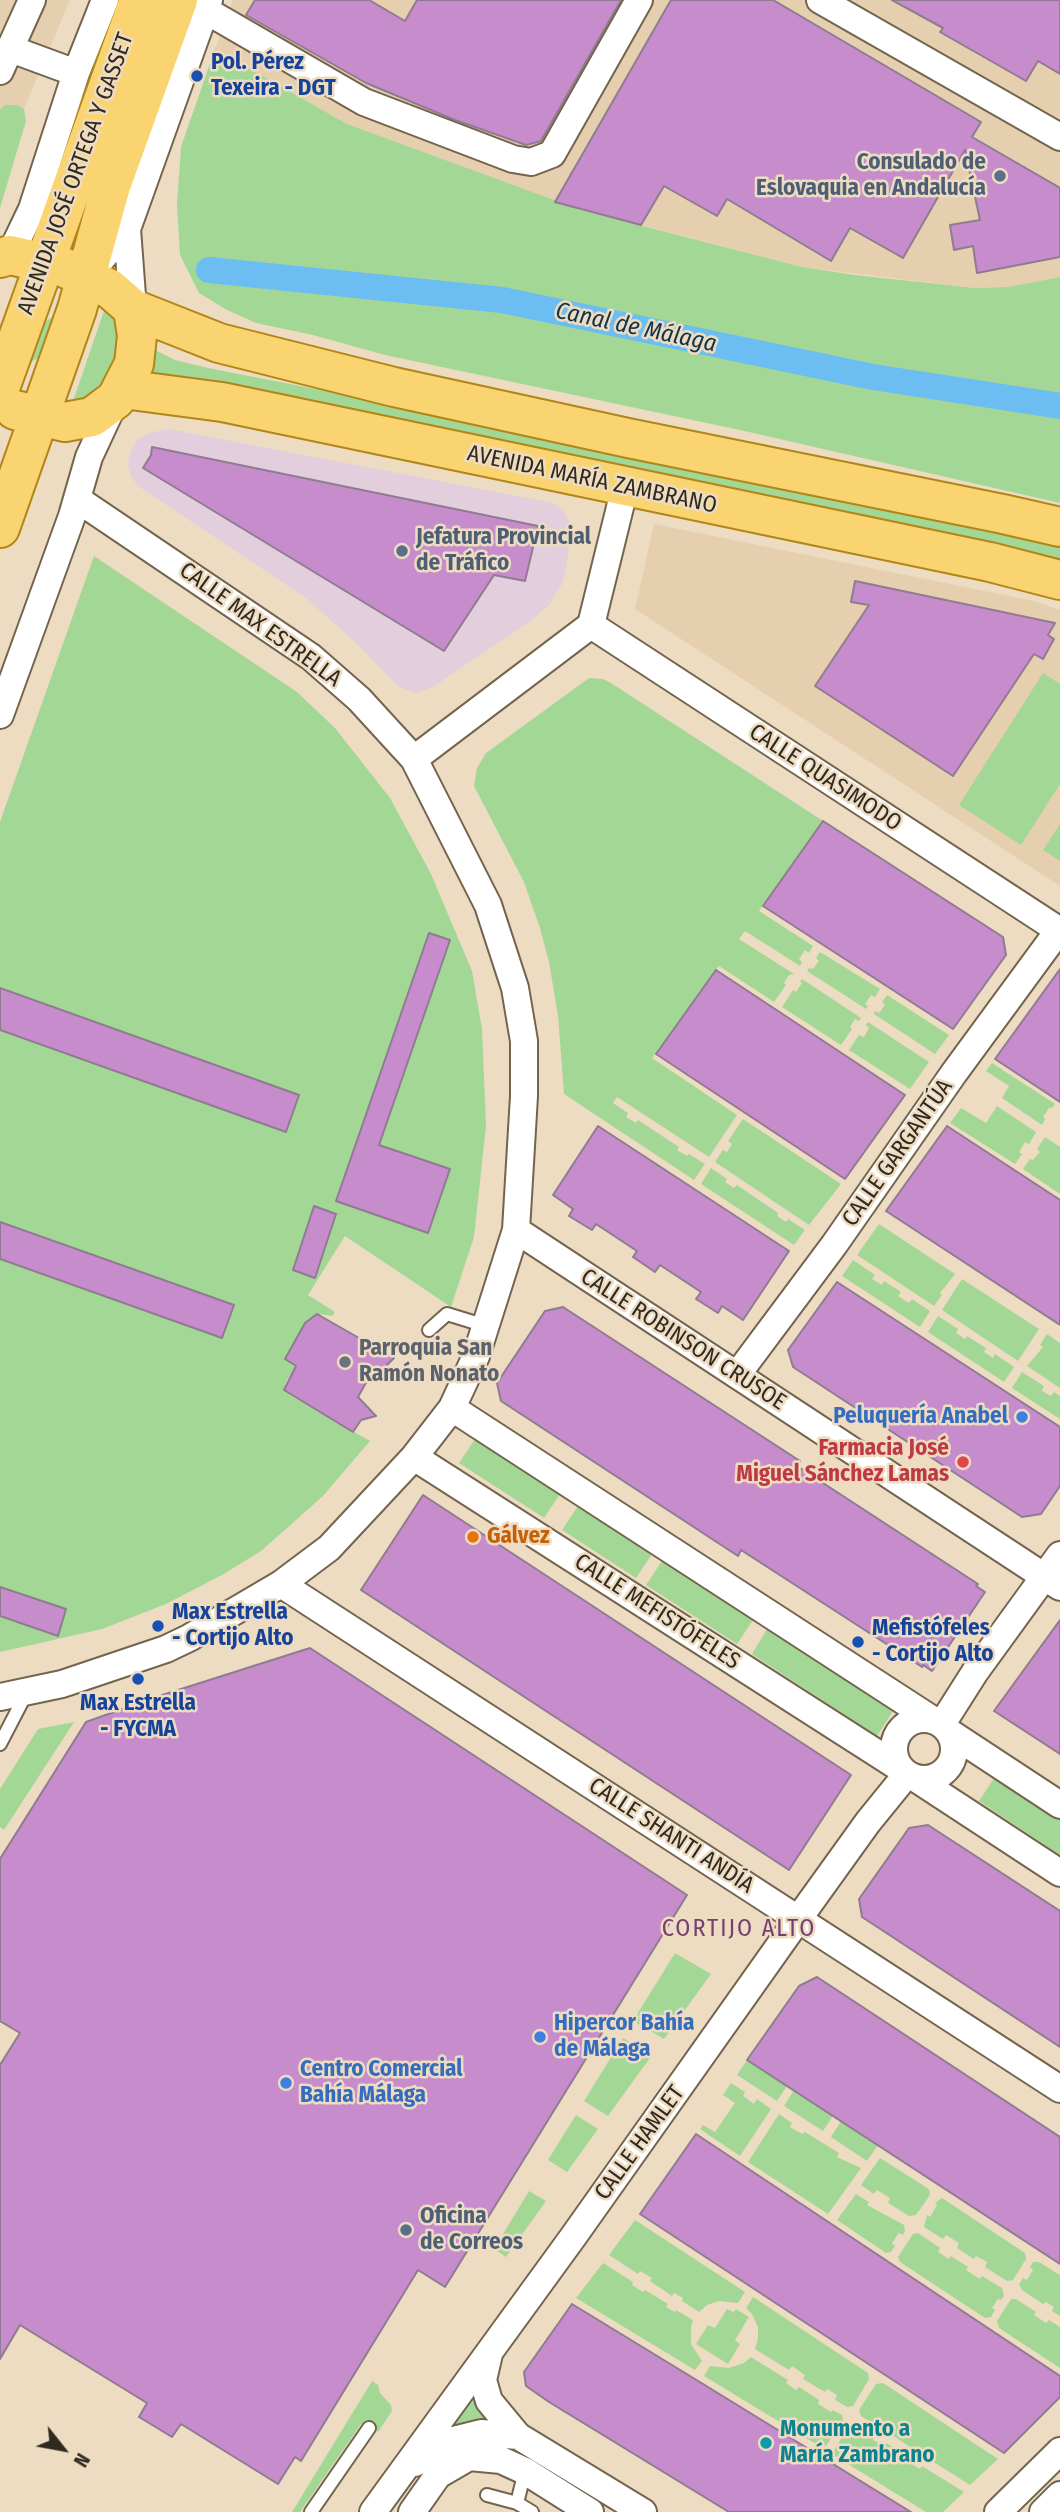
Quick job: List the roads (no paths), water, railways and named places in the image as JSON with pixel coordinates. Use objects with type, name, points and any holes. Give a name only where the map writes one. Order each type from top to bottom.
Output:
[{"type":"main road","name":"AVENIDA JOSÉ ORTEGA Y GASSET","points":[[0,388],[18,258],[139,0]]},
{"type":"main road","name":"AVENIDA JOSÉ ORTEGA Y GASSET","points":[[0,528],[77,309],[111,186],[198,3]]},
{"type":"main road","points":[[18,258],[63,267],[110,289],[133,309],[219,343],[394,387],[1060,527]]},
{"type":"main road","points":[[0,405],[65,422],[92,417],[120,394],[134,364],[137,336],[133,309]]},
{"type":"main road","name":"AVENIDA MARÍA ZAMBRANO","points":[[120,394],[208,399],[990,562],[1060,580]]},
{"type":"street","points":[[33,0],[6,60],[76,72]]},
{"type":"street","name":"AVENIDA JOSÉ ORTEGA Y GASSET","points":[[18,258],[76,72],[104,0]]},
{"type":"street","points":[[198,3],[363,102],[513,159],[531,162],[552,154],[639,0]]},
{"type":"street","points":[[820,0],[1057,128]]},
{"type":"street","name":"AVENIDA JOSÉ ORTEGA Y GASSET","points":[[133,309],[128,229],[198,3]]},
{"type":"street","name":"AVENIDA JOSÉ ORTEGA Y GASSET","points":[[85,277],[128,229]]},
{"type":"street","points":[[0,715],[77,499],[89,457],[120,394]]},
{"type":"street","points":[[414,760],[591,625],[625,488]]},
{"type":"street","name":"CALLE MAX ESTRELLA","points":[[0,1697],[62,1684],[189,1638],[281,1584],[329,1548],[414,1457],[452,1408],[476,1356],[516,1230],[524,1041],[515,988],[488,905],[414,760],[359,699],[311,657],[77,499]]},
{"type":"street","name":"CALLE QUASIMODO","points":[[591,625],[1059,931]]},
{"type":"street","name":"CALLE GARGANTÚA","points":[[737,1375],[834,1245],[954,1073],[1059,931]]},
{"type":"street","name":"CALLE ROBINSON CRUSOE","points":[[516,1230],[1052,1582]]},
{"type":"street","points":[[452,1408],[942,1725],[1060,1805]]},
{"type":"street","name":"CALLE MEFISTÓFELES","points":[[414,1457],[1060,1873]]},
{"type":"street","points":[[942,1725],[975,1672],[1052,1582],[1060,1555]]},
{"type":"street","name":"CALLE SHANTI ANDÍA","points":[[281,1584],[1060,2090]]},
{"type":"street","points":[[922,1718],[942,1725],[954,1743],[954,1755],[948,1767],[939,1775],[927,1779],[907,1773],[893,1747],[902,1727],[922,1718]]},
{"type":"street","name":"CALLE HAMLET","points":[[373,2512],[678,2091],[868,1822],[907,1773]]},
{"type":"street","points":[[489,2352],[483,2380],[489,2401],[518,2436],[643,2512]]},
{"type":"street","points":[[397,2477],[425,2455],[449,2441],[481,2433],[518,2436]]},
{"type":"street","points":[[998,2512],[1060,2451]]},
{"type":"street","points":[[412,2512],[438,2475],[469,2457],[501,2460],[525,2471],[590,2512]]},
{"type":"street","points":[[1043,2512],[1060,2495]]},
{"type":"lane","points":[[429,1330],[447,1314],[486,1326]]},
{"type":"lane","points":[[0,1744],[27,1692]]},
{"type":"lane","points":[[311,2512],[369,2428]]},
{"type":"lane","points":[[517,2503],[525,2471]]},
{"type":"lane","points":[[487,2494],[517,2503],[533,2512]]},
{"type":"waterway","name":"Canal de Málaga","points":[[209,270],[502,300],[873,377],[1060,406]]},
{"type":"place","name":"Pol. Pérez Texeira - DGT","points":[[197,76]]},
{"type":"place","name":"Consulado de Eslovaquia en Andalucía","points":[[1000,176]]},
{"type":"place","name":"Jefatura Provincial de Tráfico","points":[[402,551]]},
{"type":"place","name":"Parroquia San Ramón Nonato","points":[[345,1362]]},
{"type":"place","name":"Peluquería Anabel","points":[[1022,1417]]},
{"type":"place","name":"Farmacia José Miguel Sánchez Lamas","points":[[963,1462]]},
{"type":"place","name":"Gálvez","points":[[473,1537]]},
{"type":"place","name":"Max Estrella - Cortijo Alto","points":[[158,1626]]},
{"type":"place","name":"Mefistófeles - Cortijo Alto","points":[[858,1642]]},
{"type":"place","name":"Max Estrella - FYCMA","points":[[138,1679]]},
{"type":"place","name":"Hipercor Bahía de Málaga","points":[[540,2037]]},
{"type":"place","name":"Centro Comercial Bahía Málaga","points":[[286,2083]]},
{"type":"place","name":"Oficina de Correos","points":[[406,2230]]},
{"type":"place","name":"Monumento a María Zambrano","points":[[766,2443]]},
{"type":"district","name":"CORTIJO ALTO","points":[[739,1929]]}]
